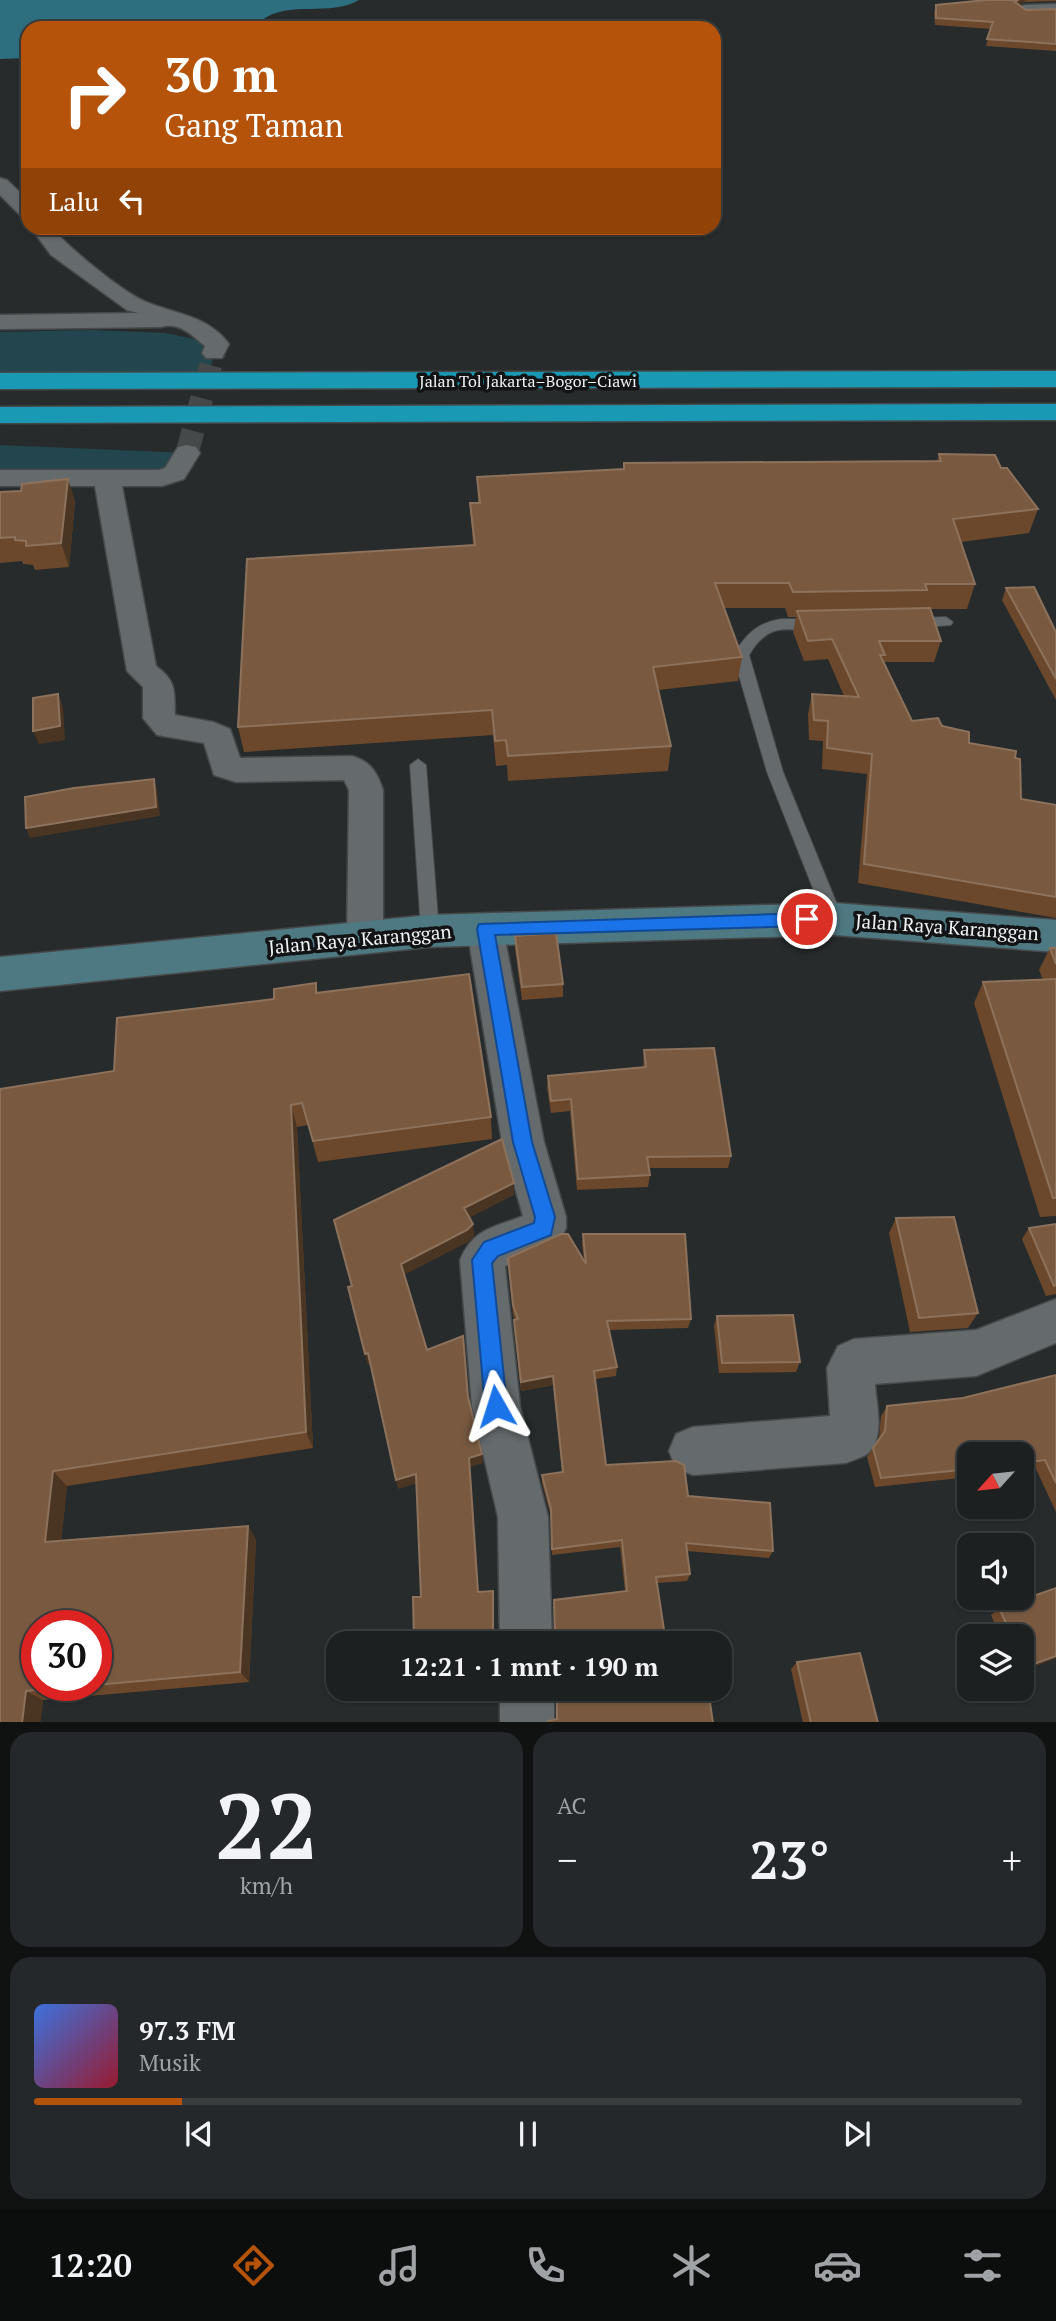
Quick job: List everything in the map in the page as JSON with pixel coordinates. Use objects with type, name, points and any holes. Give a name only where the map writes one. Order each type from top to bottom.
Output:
[{"type":"highway","points":[[0,361],[86,364],[194,381]]},
{"type":"highway","name":"Jalan Tol Jakarta–Bogor–Ciawi","points":[[0,381],[1056,379]]},
{"type":"highway","name":"Jalan Tol Jakarta–Bogor–Ciawi","points":[[0,415],[1056,412]]},
{"type":"street","points":[[1024,10],[1056,9]]},
{"type":"street","points":[[0,184],[21,205]]},
{"type":"street","points":[[47,235],[59,250],[135,305],[177,320]]},
{"type":"street","points":[[0,322],[177,320],[189,322],[209,336],[217,344],[214,353]]},
{"type":"street","points":[[0,478],[170,477],[187,453]]},
{"type":"street","points":[[107,479],[142,671],[158,683],[159,718],[169,727],[213,733],[219,737],[226,767],[236,770],[352,768],[362,777],[366,790],[365,937]]},
{"type":"street","name":"Jalan Raya Karanggan","points":[[0,974],[365,937],[485,929],[834,919],[1056,936]]},
{"type":"street","points":[[485,929],[523,1142],[545,1217],[544,1228],[491,1249],[482,1260],[496,1406],[523,1517],[526,1631]]},
{"type":"street","points":[[693,1451],[846,1440],[855,1430],[850,1368],[854,1362],[975,1353],[1056,1321]]},
{"type":"street","points":[[527,1701],[527,1722]]},
{"type":"lane","points":[[890,623],[946,622]]},
{"type":"lane","points":[[834,919],[775,772],[741,654],[751,635],[765,625],[835,624]]},
{"type":"lane","points":[[418,765],[430,931]]},
{"type":"shaded area","points":[[0,0],[359,0],[335,7],[284,11],[262,21],[21,21],[21,58],[0,59]]},
{"type":"shaded area","points":[[90,330],[166,333],[217,344],[207,381],[0,381],[0,332]]},
{"type":"shaded area","points":[[0,445],[187,453],[175,473],[0,478]]},
{"type":"building","points":[[1018,0],[1015,2],[1026,10],[1056,9],[1056,44],[987,39],[993,22],[936,18],[936,5]]},
{"type":"building","points":[[939,454],[995,455],[1001,468],[1007,468],[1038,509],[953,519],[975,584],[925,584],[927,590],[793,592],[789,583],[715,583],[742,657],[653,667],[671,746],[508,756],[506,740],[495,741],[492,710],[238,727],[247,559],[475,545],[470,503],[480,503],[477,477],[624,469],[624,463],[941,461]]},
{"type":"building","points":[[68,479],[61,543],[26,546],[26,541],[15,540],[15,537],[0,538],[0,492],[21,491],[22,484]]},
{"type":"building","points":[[1034,587],[1056,632],[1056,679],[1006,588]]},
{"type":"building","points":[[930,608],[941,641],[879,641],[885,655],[880,655],[912,721],[938,718],[942,726],[969,732],[969,743],[1016,751],[1015,758],[1020,759],[1021,799],[1056,805],[1056,897],[864,864],[872,754],[827,748],[828,721],[814,720],[812,694],[859,697],[832,639],[808,641],[797,611]]},
{"type":"building","points":[[58,694],[60,726],[33,731],[33,698]]},
{"type":"building","points":[[154,779],[156,807],[26,828],[25,797],[74,788]]},
{"type":"building","points":[[556,933],[563,984],[522,987],[515,936]]},
{"type":"building","points":[[1050,948],[1056,948],[1056,964]]},
{"type":"building","points":[[469,974],[491,1117],[313,1141],[302,1103],[291,1105],[306,1432],[53,1471],[45,1542],[248,1526],[240,1672],[112,1684],[112,1610],[21,1610],[21,1701],[25,1701],[22,1722],[0,1722],[0,1089],[114,1071],[117,1018],[274,999],[274,989],[316,983],[316,993]]},
{"type":"building","points":[[1056,979],[1056,1198],[1053,1198],[983,982]]},
{"type":"building","points":[[714,1048],[731,1156],[647,1157],[650,1175],[578,1179],[571,1099],[551,1101],[548,1076],[646,1067],[644,1050]]},
{"type":"building","points":[[502,1139],[514,1183],[464,1208],[473,1224],[467,1230],[401,1264],[427,1350],[463,1336],[468,1397],[482,1454],[469,1458],[478,1592],[493,1591],[493,1631],[414,1631],[413,1597],[421,1597],[416,1474],[396,1480],[368,1353],[365,1354],[348,1287],[352,1286],[334,1220]]},
{"type":"building","points":[[954,1217],[978,1313],[919,1318],[896,1218]]},
{"type":"building","points":[[1056,1224],[1056,1285],[1054,1286],[1029,1228]]},
{"type":"building","points":[[561,1234],[568,1234],[586,1264],[583,1234],[685,1234],[691,1319],[607,1321],[617,1367],[594,1371],[606,1465],[676,1461],[684,1465],[688,1496],[770,1503],[773,1551],[686,1543],[690,1574],[656,1577],[664,1631],[555,1631],[554,1600],[627,1591],[622,1540],[552,1549],[551,1509],[542,1475],[563,1472],[553,1376],[521,1382],[514,1320],[518,1319],[513,1305],[508,1258]]},
{"type":"building","points":[[793,1315],[800,1362],[722,1363],[717,1316]]},
{"type":"building","points":[[1056,1375],[1056,1483],[1045,1460],[1034,1461],[1034,1442],[957,1442],[957,1470],[881,1478],[873,1448],[885,1431],[887,1406],[963,1398]]},
{"type":"building","points":[[1056,1588],[1056,1656],[1034,1664],[1034,1624],[1006,1624],[1000,1610],[1034,1610],[1034,1596]]},
{"type":"building","points":[[860,1653],[878,1722],[811,1722],[797,1662]]},
{"type":"building","points":[[557,1701],[710,1701],[713,1722],[548,1722],[557,1719]]},
{"type":"tunnel","points":[[187,453],[214,353]]},
{"type":"route","points":[[496,1406],[482,1260],[491,1249],[544,1228],[545,1217],[523,1142],[485,929],[807,919]]}]
